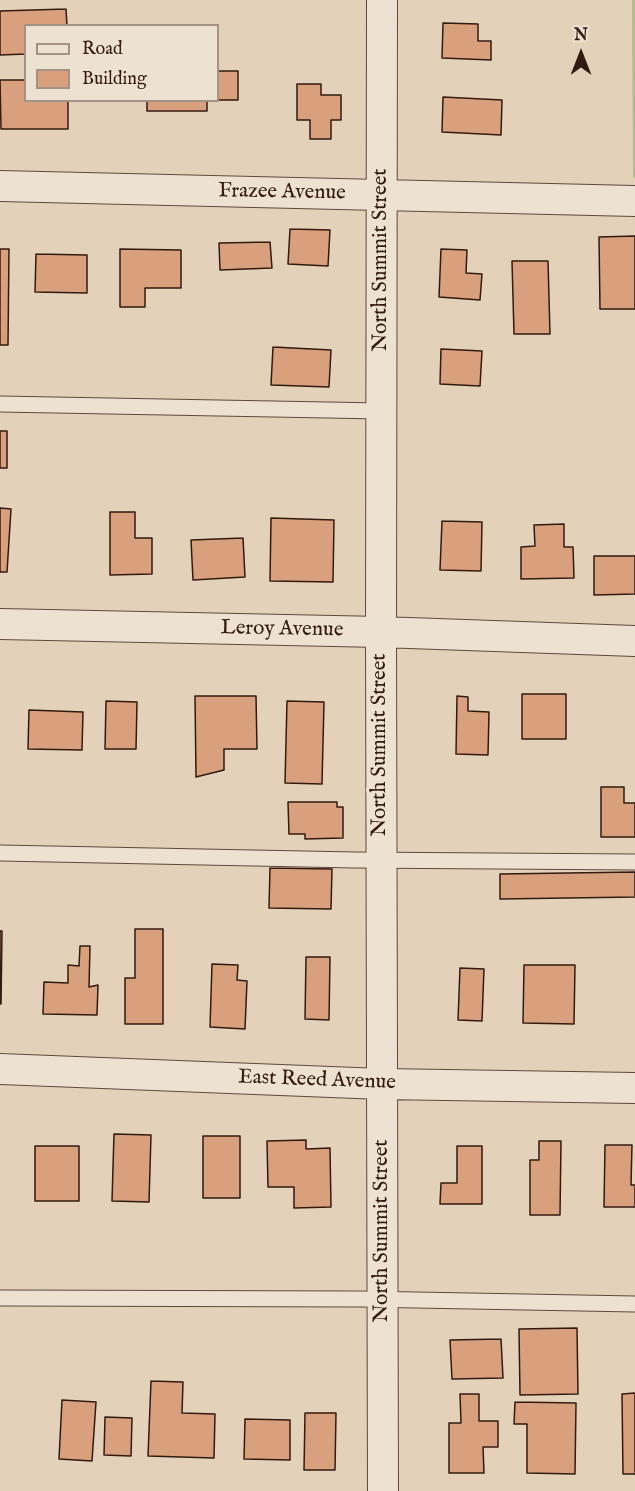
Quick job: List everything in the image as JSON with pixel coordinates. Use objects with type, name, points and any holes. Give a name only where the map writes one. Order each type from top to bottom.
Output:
[{"type":"street","name":"North Summit Street","points":[[382,0],[383,1491]]},
{"type":"street","name":"Frazee Avenue","points":[[0,186],[635,201]]},
{"type":"street","name":"Leroy Avenue","points":[[0,624],[381,632],[635,641]]},
{"type":"street","name":"East Reed Avenue","points":[[0,1069],[382,1083],[635,1088]]},
{"type":"lane","points":[[0,404],[382,411]]},
{"type":"lane","points":[[0,853],[635,862]]},
{"type":"lane","points":[[0,1298],[383,1299],[635,1304]]},
{"type":"green space","points":[[632,0],[635,0],[635,178],[633,177]]},
{"type":"building","points":[[66,9],[67,24],[24,24],[24,54],[0,55],[0,11]]},
{"type":"building","points":[[443,23],[478,24],[478,41],[491,41],[491,60],[442,58]]},
{"type":"building","points":[[219,71],[238,71],[238,100],[219,100]]},
{"type":"building","points":[[0,80],[24,80],[24,102],[68,102],[68,129],[1,129]]},
{"type":"building","points":[[297,84],[321,84],[321,95],[341,95],[341,120],[331,120],[331,139],[310,139],[310,120],[297,120]]},
{"type":"building","points":[[443,97],[502,100],[501,135],[442,132]]},
{"type":"building","points":[[147,102],[207,102],[207,111],[147,111]]},
{"type":"building","points":[[290,229],[330,230],[328,266],[288,264]]},
{"type":"building","points":[[635,236],[635,309],[600,309],[599,237]]},
{"type":"building","points":[[270,242],[272,268],[220,270],[219,243]]},
{"type":"building","points":[[0,249],[9,249],[8,345],[0,345]]},
{"type":"building","points":[[120,249],[181,250],[181,288],[145,288],[145,307],[120,307]]},
{"type":"building","points":[[441,249],[467,250],[466,273],[482,274],[480,300],[439,297]]},
{"type":"building","points":[[36,254],[87,255],[87,293],[35,292]]},
{"type":"building","points":[[512,261],[548,261],[550,334],[514,334]]},
{"type":"building","points":[[273,347],[331,350],[329,387],[271,385]]},
{"type":"building","points":[[441,349],[482,351],[480,386],[440,384]]},
{"type":"building","points":[[0,431],[7,431],[7,468],[0,468]]},
{"type":"building","points":[[0,508],[11,509],[7,572],[0,572]]},
{"type":"building","points":[[110,512],[135,512],[135,538],[152,538],[152,574],[110,575]]},
{"type":"building","points":[[271,518],[334,520],[333,582],[270,581]]},
{"type":"building","points":[[442,521],[482,522],[481,571],[440,570]]},
{"type":"building","points":[[564,524],[564,547],[573,547],[574,578],[521,579],[521,547],[535,546],[534,525]]},
{"type":"building","points":[[243,538],[245,577],[193,580],[191,540]]},
{"type":"building","points":[[594,556],[635,556],[635,594],[594,595]]},
{"type":"building","points":[[522,694],[566,694],[566,739],[522,739]]},
{"type":"building","points":[[195,696],[256,696],[257,749],[224,749],[224,770],[196,777]]},
{"type":"building","points":[[457,696],[468,697],[468,711],[489,712],[488,755],[456,754]]},
{"type":"building","points":[[106,701],[137,702],[136,749],[105,749]]},
{"type":"building","points":[[287,701],[324,702],[322,784],[285,783]]},
{"type":"building","points":[[29,710],[83,712],[82,750],[28,749]]},
{"type":"building","points":[[601,787],[624,787],[624,803],[635,803],[635,837],[601,837]]},
{"type":"building","points":[[288,802],[337,802],[337,807],[343,807],[343,838],[305,839],[305,834],[289,834]]},
{"type":"building","points":[[270,868],[332,869],[331,909],[269,908]]},
{"type":"building","points":[[635,872],[635,897],[500,899],[500,874]]},
{"type":"building","points":[[135,929],[163,929],[163,1024],[125,1024],[125,978],[135,978]]},
{"type":"building","points":[[0,931],[2,931],[1,1004],[0,1004]]},
{"type":"building","points":[[80,946],[90,946],[89,987],[98,985],[97,1015],[43,1014],[44,982],[68,983],[68,965],[79,966]]},
{"type":"building","points":[[306,957],[330,957],[329,1020],[305,1019]]},
{"type":"building","points":[[212,964],[238,965],[237,980],[247,981],[245,1029],[210,1027]]},
{"type":"building","points":[[524,965],[575,965],[574,1024],[523,1023]]},
{"type":"building","points":[[460,968],[484,969],[482,1021],[458,1020]]},
{"type":"building","points":[[114,1134],[151,1135],[149,1202],[112,1201]]},
{"type":"building","points":[[203,1136],[240,1136],[240,1198],[203,1198]]},
{"type":"building","points":[[306,1140],[306,1149],[330,1148],[331,1207],[294,1208],[294,1187],[268,1187],[267,1141]]},
{"type":"building","points":[[539,1141],[561,1141],[560,1215],[530,1215],[530,1160],[539,1160]]},
{"type":"building","points":[[605,1145],[632,1145],[631,1185],[635,1185],[635,1207],[604,1207]]},
{"type":"building","points":[[35,1146],[79,1146],[79,1201],[35,1201]]},
{"type":"building","points":[[457,1146],[482,1146],[482,1204],[440,1204],[441,1183],[457,1183]]},
{"type":"building","points":[[577,1328],[578,1394],[520,1395],[519,1329]]},
{"type":"building","points":[[501,1339],[503,1378],[452,1379],[450,1340]]},
{"type":"building","points":[[151,1381],[183,1382],[182,1413],[215,1414],[214,1458],[148,1456]]},
{"type":"building","points":[[635,1393],[635,1474],[623,1474],[622,1394]]},
{"type":"building","points":[[460,1394],[479,1394],[479,1421],[498,1421],[498,1447],[483,1447],[484,1473],[449,1473],[449,1423],[461,1423]]},
{"type":"building","points":[[62,1400],[96,1402],[92,1461],[59,1459]]},
{"type":"building","points":[[515,1402],[576,1403],[575,1474],[527,1473],[527,1424],[514,1424]]},
{"type":"building","points":[[305,1413],[336,1413],[335,1470],[304,1470]]},
{"type":"building","points":[[105,1417],[132,1418],[131,1456],[104,1455]]},
{"type":"building","points":[[245,1419],[290,1420],[290,1460],[244,1459]]}]
